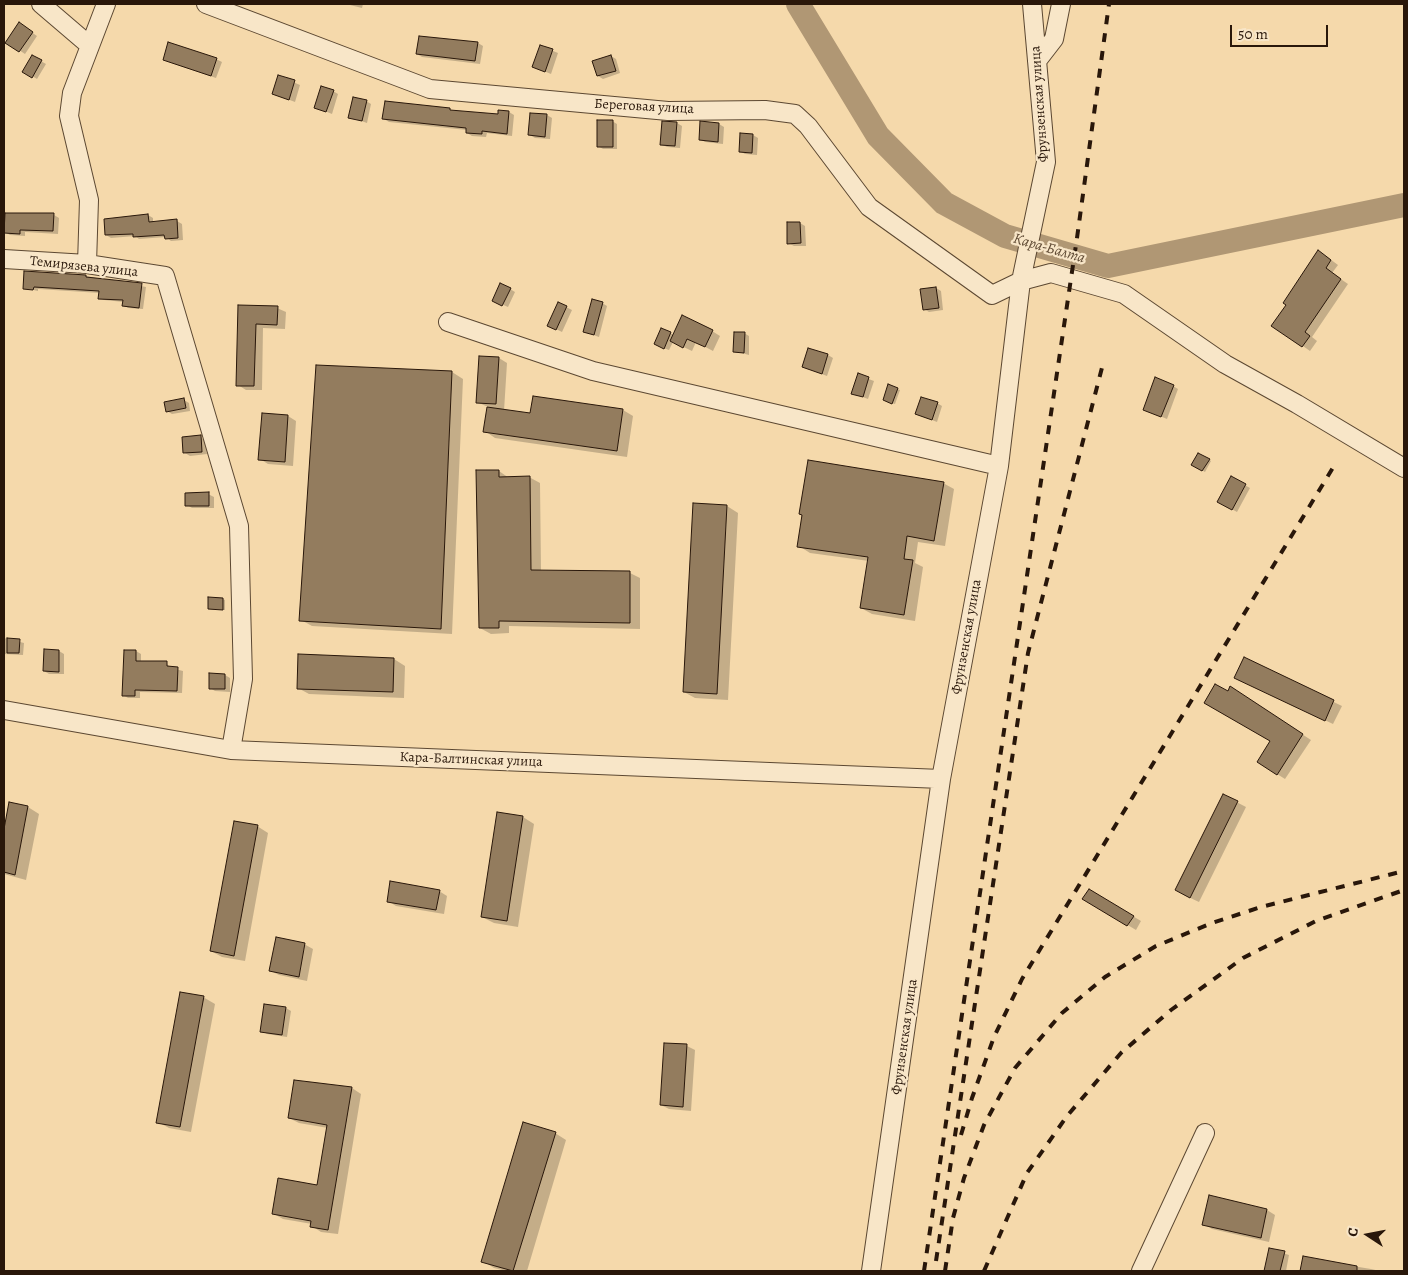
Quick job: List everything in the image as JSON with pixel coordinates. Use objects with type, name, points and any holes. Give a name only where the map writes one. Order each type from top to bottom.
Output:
[{"type":"street","points":[[41,4],[89,44]]},
{"type":"street","points":[[87,264],[89,200],[69,116],[72,93],[89,44],[106,4]]},
{"type":"street","name":"Береговая улица","points":[[206,4],[430,89],[668,111],[765,110],[795,114],[808,126],[868,207],[992,295],[1021,281]]},
{"type":"street","name":"Фрунзенская улица","points":[[871,1271],[941,778],[999,466],[1021,281],[1046,162],[1032,4]]},
{"type":"street","points":[[1037,61],[1054,39],[1061,4]]},
{"type":"street","name":"Темирязева улица","points":[[4,259],[87,264],[165,276],[239,526],[243,679],[231,750]]},
{"type":"street","points":[[1021,281],[1051,273],[1124,294],[1225,364],[1297,404],[1404,468]]},
{"type":"street","points":[[448,322],[593,371],[999,466]]},
{"type":"street","name":"Кара-Балтинская улица","points":[[4,710],[231,750],[941,778]]},
{"type":"street","points":[[1142,1271],[1205,1133]]},
{"type":"building","points":[[19,22],[33,32],[19,52],[5,43]]},
{"type":"building","points":[[419,36],[478,42],[475,61],[416,54]]},
{"type":"building","points":[[168,42],[217,58],[211,76],[163,60]]},
{"type":"building","points":[[540,45],[553,49],[545,72],[532,67]]},
{"type":"building","points":[[32,55],[42,60],[32,78],[22,72]]},
{"type":"building","points":[[611,55],[616,71],[597,76],[592,61]]},
{"type":"building","points":[[278,75],[295,80],[289,100],[272,94]]},
{"type":"building","points":[[321,86],[334,90],[326,112],[314,108]]},
{"type":"building","points":[[353,97],[367,100],[362,121],[348,118]]},
{"type":"building","points":[[385,101],[450,108],[450,110],[498,114],[498,110],[509,111],[507,134],[482,131],[482,134],[466,133],[466,128],[382,119]]},
{"type":"building","points":[[530,113],[547,114],[545,137],[528,135]]},
{"type":"building","points":[[597,120],[613,120],[613,147],[597,147]]},
{"type":"building","points":[[662,121],[677,122],[675,146],[660,145]]},
{"type":"building","points":[[700,121],[719,123],[718,142],[699,140]]},
{"type":"building","points":[[740,133],[753,134],[752,153],[739,152]]},
{"type":"building","points":[[5,213],[54,213],[53,231],[20,230],[20,234],[4,233]]},
{"type":"building","points":[[148,214],[149,222],[177,219],[178,238],[165,239],[164,235],[133,237],[133,234],[105,235],[104,219]]},
{"type":"building","points":[[787,222],[800,222],[801,243],[787,244]]},
{"type":"building","points":[[1318,250],[1331,260],[1326,268],[1341,279],[1305,332],[1310,336],[1302,347],[1271,326],[1286,305],[1283,303]]},
{"type":"building","points":[[24,271],[86,275],[86,277],[142,283],[139,308],[122,306],[123,300],[98,299],[99,291],[34,287],[33,290],[23,289]]},
{"type":"building","points":[[500,283],[511,288],[502,306],[492,301]]},
{"type":"building","points":[[936,287],[939,308],[923,310],[920,289]]},
{"type":"building","points":[[592,299],[603,302],[594,335],[583,332]]},
{"type":"building","points":[[558,302],[567,306],[556,330],[547,326]]},
{"type":"building","points":[[238,305],[278,306],[277,325],[256,324],[254,386],[236,386]]},
{"type":"building","points":[[682,315],[713,330],[705,347],[687,339],[683,348],[670,341]]},
{"type":"building","points":[[661,328],[671,332],[664,349],[654,344]]},
{"type":"building","points":[[734,332],[745,332],[744,353],[733,352]]},
{"type":"building","points":[[808,348],[828,354],[822,374],[802,367]]},
{"type":"building","points":[[479,356],[499,357],[496,404],[476,403]]},
{"type":"building","points":[[316,365],[452,371],[441,629],[299,621]]},
{"type":"building","points":[[858,373],[869,377],[863,397],[851,394]]},
{"type":"building","points":[[1155,377],[1174,385],[1161,417],[1143,410]]},
{"type":"building","points":[[888,384],[898,388],[892,404],[883,400]]},
{"type":"building","points":[[533,396],[623,409],[617,451],[483,432],[487,407],[530,413]]},
{"type":"building","points":[[921,397],[938,402],[932,420],[915,414]]},
{"type":"building","points":[[184,398],[186,408],[166,412],[164,402]]},
{"type":"building","points":[[262,413],[288,415],[285,462],[258,460]]},
{"type":"building","points":[[201,435],[202,452],[183,453],[182,437]]},
{"type":"building","points":[[1198,453],[1210,459],[1202,471],[1191,465]]},
{"type":"building","points":[[808,460],[944,482],[934,541],[907,536],[904,559],[913,560],[904,615],[860,608],[868,557],[797,547],[802,515],[799,514]]},
{"type":"building","points":[[476,470],[499,470],[499,477],[530,476],[531,570],[630,571],[630,623],[499,621],[499,628],[479,628]]},
{"type":"building","points":[[1231,476],[1246,484],[1232,510],[1217,502]]},
{"type":"building","points":[[209,492],[209,506],[185,506],[185,493]]},
{"type":"building","points":[[693,503],[727,505],[717,694],[683,692]]},
{"type":"building","points":[[208,597],[223,598],[223,610],[208,609]]},
{"type":"building","points":[[7,638],[20,639],[19,653],[7,653]]},
{"type":"building","points":[[44,649],[59,650],[59,672],[43,671]]},
{"type":"building","points":[[124,650],[136,650],[136,661],[167,661],[167,666],[178,667],[177,691],[135,690],[135,696],[122,696]]},
{"type":"building","points":[[298,654],[394,658],[393,692],[297,689]]},
{"type":"building","points":[[1244,657],[1334,700],[1325,721],[1234,678]]},
{"type":"building","points":[[209,673],[225,674],[225,689],[209,689]]},
{"type":"building","points":[[1215,684],[1228,691],[1230,686],[1303,734],[1277,775],[1257,762],[1270,741],[1204,703]]},
{"type":"building","points":[[1223,794],[1238,801],[1190,898],[1175,890]]},
{"type":"building","points":[[9,802],[28,806],[15,875],[4,872],[4,829]]},
{"type":"building","points":[[497,812],[523,816],[507,921],[481,917]]},
{"type":"building","points":[[234,821],[258,825],[234,956],[210,951]]},
{"type":"building","points":[[390,881],[440,890],[436,910],[387,902]]},
{"type":"building","points":[[1089,889],[1134,916],[1127,926],[1082,899]]},
{"type":"building","points":[[276,937],[305,943],[299,977],[269,971]]},
{"type":"building","points":[[180,992],[204,996],[180,1127],[156,1123]]},
{"type":"building","points":[[264,1004],[286,1007],[282,1035],[260,1032]]},
{"type":"building","points":[[664,1043],[687,1044],[683,1107],[660,1105]]},
{"type":"building","points":[[294,1080],[352,1087],[328,1230],[310,1227],[311,1221],[272,1214],[278,1178],[317,1185],[327,1125],[288,1118]]},
{"type":"building","points":[[523,1122],[556,1132],[513,1271],[481,1262]]},
{"type":"building","points":[[1209,1195],[1267,1209],[1261,1238],[1202,1225]]},
{"type":"building","points":[[1269,1248],[1285,1251],[1280,1271],[1264,1271]]},
{"type":"building","points":[[1303,1256],[1357,1266],[1357,1271],[1300,1271]]},
{"type":"waterway","name":"Кара-Балта","points":[[798,4],[878,136],[944,203],[1005,236],[1108,266],[1404,205]]},
{"type":"railway","points":[[924,1271],[1077,238],[1109,4]]},
{"type":"railway","points":[[936,1261],[1028,653],[1104,360]]},
{"type":"railway","points":[[961,1135],[994,1037],[1022,979],[1334,466]]},
{"type":"railway","points":[[945,1271],[953,1218],[964,1178],[984,1125],[1015,1068],[1062,1013],[1105,977],[1156,946],[1212,923],[1261,907],[1404,871]]},
{"type":"railway","points":[[984,1271],[1027,1173],[1067,1116],[1121,1053],[1171,1010],[1243,958],[1316,921],[1404,890]]}]
